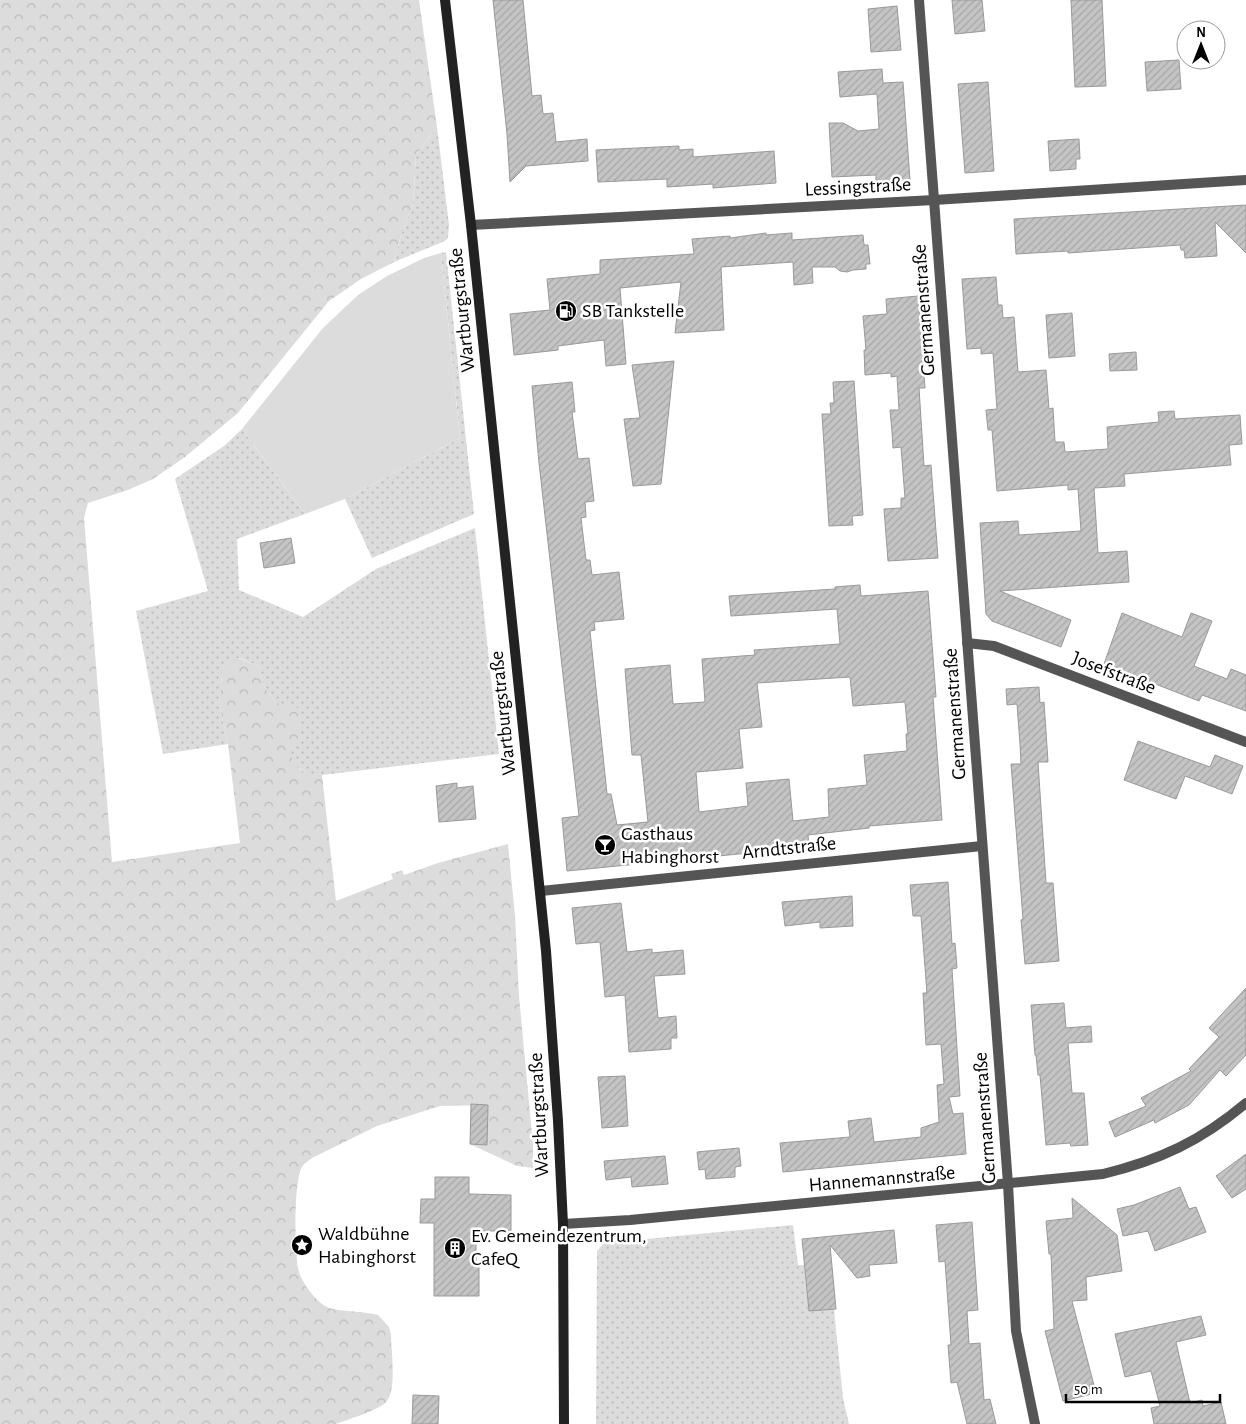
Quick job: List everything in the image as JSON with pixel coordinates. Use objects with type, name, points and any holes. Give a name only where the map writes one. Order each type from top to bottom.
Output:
[{"type":"main road","name":"Wartburgstraße","points":[[445,0],[471,225],[540,891],[558,1121],[563,1224],[564,1424]]},
{"type":"street","name":"Germanenstraße","points":[[919,0],[1008,1184],[1016,1332],[1035,1424]]},
{"type":"street","name":"Lessingstraße","points":[[471,225],[934,200],[1246,180]]},
{"type":"street","name":"Josefstraße","points":[[967,643],[994,646],[1246,742]]},
{"type":"street","name":"Arndtstraße","points":[[540,891],[982,846]]},
{"type":"street","name":"Hannemannstraße","points":[[563,1224],[630,1220],[1103,1174],[1133,1167],[1185,1146],[1205,1134],[1246,1103]]},
{"type":"green space","points":[[0,0],[419,0],[437,127],[416,155],[413,204],[401,235],[394,262],[361,279],[329,301],[238,413],[185,457],[153,479],[128,490],[88,503],[84,518],[112,862],[240,843],[228,744],[219,704],[223,667],[238,658],[259,666],[264,686],[276,703],[300,708],[299,739],[289,751],[298,767],[309,773],[322,775],[336,901],[393,879],[391,874],[402,870],[404,875],[438,863],[508,844],[515,916],[519,996],[533,1145],[533,1168],[517,1166],[470,1144],[487,1144],[488,1105],[440,1106],[377,1126],[312,1158],[303,1166],[297,1189],[296,1252],[297,1264],[303,1282],[317,1300],[329,1308],[378,1315],[389,1327],[391,1335],[392,1382],[388,1399],[374,1410],[336,1424],[0,1424]]},
{"type":"green space","points":[[437,127],[449,225],[448,237],[445,241],[394,262],[401,235],[413,204],[416,155]]},
{"type":"green space","points":[[446,252],[474,514],[372,558],[345,499],[460,438],[441,253]]},
{"type":"green space","points":[[441,253],[460,438],[345,499],[305,514],[242,429],[323,328],[358,295],[387,276],[424,258]]},
{"type":"green space","points":[[242,429],[305,514],[237,539],[239,590],[303,617],[376,569],[475,528],[499,754],[322,775],[309,774],[297,767],[288,751],[276,703],[264,686],[259,666],[239,658],[223,667],[219,704],[228,744],[163,754],[136,611],[208,591],[175,479],[224,446]]},
{"type":"green space","points":[[793,1225],[798,1265],[804,1265],[809,1311],[834,1309],[843,1398],[849,1424],[596,1424],[597,1251],[604,1243]]},
{"type":"building","points":[[493,0],[523,0],[532,96],[541,95],[543,114],[553,113],[556,142],[587,139],[588,161],[526,166],[510,182]]},
{"type":"building","points":[[952,0],[982,0],[985,31],[955,34]]},
{"type":"building","points":[[1071,0],[1102,0],[1106,86],[1075,87]]},
{"type":"building","points":[[897,6],[901,50],[871,52],[868,9]]},
{"type":"building","points":[[1176,60],[1176,70],[1180,70],[1181,89],[1147,91],[1145,62]]},
{"type":"building","points":[[882,69],[883,83],[903,82],[910,180],[876,183],[876,175],[832,177],[829,123],[843,123],[858,131],[879,129],[877,94],[840,97],[838,72]]},
{"type":"building","points":[[988,82],[994,171],[965,173],[958,84]]},
{"type":"building","points":[[1079,139],[1080,159],[1076,159],[1076,169],[1050,171],[1048,141]]},
{"type":"building","points":[[679,146],[679,150],[693,149],[693,157],[774,151],[776,183],[713,188],[713,184],[667,187],[667,179],[598,182],[596,150]]},
{"type":"building","points":[[1246,205],[1246,253],[1215,222],[1217,256],[1185,258],[1184,250],[1181,250],[1180,245],[1068,253],[1068,251],[1016,254],[1014,219]]},
{"type":"building","points":[[766,233],[766,235],[792,233],[792,240],[863,235],[864,245],[868,245],[870,264],[866,264],[866,269],[847,272],[840,271],[835,267],[812,267],[813,283],[794,285],[793,262],[721,267],[724,330],[675,333],[681,282],[620,288],[626,364],[606,366],[604,340],[558,346],[558,350],[514,355],[510,314],[550,310],[547,279],[600,274],[600,260],[694,254],[692,239],[730,236],[730,238]]},
{"type":"building","points":[[996,277],[998,305],[1002,305],[1003,318],[1014,317],[1018,372],[1046,370],[1049,409],[1053,408],[1055,442],[1064,442],[1065,452],[1108,449],[1107,427],[1159,422],[1158,412],[1174,411],[1175,419],[1240,415],[1242,444],[1229,445],[1231,465],[1124,474],[1125,486],[1094,488],[1098,553],[1127,551],[1129,582],[1000,591],[1071,620],[1061,647],[992,621],[986,614],[980,523],[1018,521],[1019,535],[1081,531],[1078,489],[1068,490],[1068,485],[997,491],[992,430],[988,430],[986,410],[997,409],[993,353],[981,354],[981,348],[967,349],[962,279]]},
{"type":"building","points":[[918,296],[925,388],[919,388],[924,466],[931,465],[938,558],[888,561],[884,509],[901,508],[901,498],[905,498],[901,447],[893,448],[890,410],[899,410],[897,376],[891,377],[891,373],[865,375],[864,350],[866,350],[863,316],[887,314],[886,299]]},
{"type":"building","points":[[1072,313],[1075,356],[1049,358],[1046,315]]},
{"type":"building","points":[[1136,352],[1137,370],[1110,371],[1109,354]]},
{"type":"building","points":[[674,361],[661,484],[633,486],[624,419],[640,418],[632,365]]},
{"type":"building","points":[[854,381],[863,515],[852,516],[853,525],[829,526],[822,414],[831,414],[830,403],[834,403],[833,382]]},
{"type":"building","points":[[572,382],[575,412],[572,412],[578,459],[589,458],[594,501],[585,502],[586,517],[581,518],[586,560],[590,560],[592,575],[619,572],[624,619],[594,622],[595,630],[590,631],[607,794],[611,794],[617,825],[648,822],[641,755],[632,755],[625,669],[670,665],[673,704],[705,702],[702,659],[755,655],[754,650],[840,644],[837,609],[731,616],[729,596],[835,589],[835,587],[860,585],[861,596],[928,591],[936,697],[933,697],[942,820],[869,826],[869,828],[808,835],[809,847],[567,871],[562,818],[579,816],[532,386]],"holes":[[[850,677],[853,706],[905,702],[908,734],[906,734],[907,751],[864,755],[867,785],[828,789],[829,817],[793,821],[789,779],[746,783],[748,806],[699,812],[696,772],[743,768],[739,729],[762,727],[757,683]]]},
{"type":"building","points":[[291,538],[295,563],[264,568],[260,543]]},
{"type":"building","points":[[1122,613],[1182,637],[1191,613],[1212,621],[1194,666],[1227,679],[1231,669],[1246,675],[1246,711],[1202,695],[1199,701],[1104,664]]},
{"type":"building","points":[[1039,687],[1040,703],[1044,702],[1048,762],[1038,762],[1046,883],[1053,883],[1059,961],[1025,964],[1011,764],[1021,764],[1020,744],[1017,704],[1007,705],[1006,689]]},
{"type":"building","points":[[1138,741],[1210,767],[1215,755],[1243,766],[1232,794],[1185,776],[1176,799],[1124,780]]},
{"type":"building","points":[[457,783],[457,788],[473,786],[476,819],[439,822],[436,786]]},
{"type":"building","points":[[948,882],[952,944],[955,943],[957,968],[952,969],[960,1096],[949,1097],[953,1114],[963,1113],[966,1154],[783,1172],[780,1143],[850,1137],[848,1121],[871,1118],[874,1142],[921,1137],[921,1128],[939,1122],[937,1085],[944,1084],[941,1044],[926,1045],[923,993],[927,993],[921,916],[913,916],[910,885]]},
{"type":"building","points":[[852,896],[853,926],[820,928],[820,922],[785,926],[782,902]]},
{"type":"building","points":[[621,903],[627,952],[652,949],[652,953],[683,950],[685,974],[654,976],[658,1018],[676,1016],[677,1038],[671,1038],[671,1049],[629,1052],[625,995],[605,997],[600,942],[576,944],[572,908]]},
{"type":"building","points":[[1246,988],[1246,1055],[1226,1076],[1220,1070],[1189,1105],[1155,1123],[1154,1120],[1115,1137],[1109,1122],[1146,1106],[1141,1098],[1191,1071],[1189,1069],[1219,1037],[1209,1028]]},
{"type":"building","points":[[1064,1003],[1066,1028],[1091,1026],[1092,1042],[1068,1043],[1072,1093],[1084,1093],[1088,1145],[1071,1146],[1070,1143],[1046,1145],[1031,1005]]},
{"type":"building","points":[[625,1076],[628,1126],[602,1128],[598,1077]]},
{"type":"building","points":[[471,1104],[488,1105],[487,1145],[470,1144]]},
{"type":"building","points":[[739,1148],[741,1166],[735,1167],[735,1177],[706,1179],[705,1169],[699,1170],[697,1152]]},
{"type":"building","points":[[1246,1154],[1246,1189],[1232,1198],[1216,1176]]},
{"type":"building","points":[[665,1156],[668,1184],[632,1187],[631,1177],[606,1180],[604,1161]]},
{"type":"building","name":"Ev. Gemeindezentrum, CafeQ","points":[[435,1177],[469,1177],[469,1194],[511,1195],[511,1231],[476,1231],[476,1265],[479,1265],[479,1296],[434,1296],[434,1223],[420,1223],[421,1199],[435,1199]]},
{"type":"building","points":[[1180,1187],[1189,1209],[1196,1207],[1206,1232],[1155,1251],[1148,1231],[1123,1236],[1117,1209],[1134,1205]]},
{"type":"building","points":[[1072,1198],[1117,1235],[1122,1271],[1086,1277],[1087,1300],[1072,1301],[1096,1393],[1063,1401],[1045,1331],[1054,1329],[1051,1254],[1049,1254],[1046,1221],[1073,1218]]},
{"type":"building","points":[[972,1222],[978,1310],[967,1311],[969,1344],[980,1343],[984,1400],[990,1399],[996,1424],[967,1424],[957,1382],[951,1383],[948,1345],[951,1345],[945,1261],[939,1262],[936,1225]]},
{"type":"building","points":[[894,1230],[897,1263],[869,1265],[870,1276],[857,1278],[830,1245],[836,1309],[809,1311],[802,1239]]},
{"type":"building","points":[[1201,1316],[1206,1335],[1176,1342],[1190,1403],[1202,1400],[1203,1406],[1221,1402],[1226,1424],[1154,1424],[1151,1408],[1160,1406],[1151,1371],[1125,1377],[1115,1334]]},
{"type":"building","points":[[413,1395],[439,1396],[438,1424],[412,1424]]},
{"type":"place","name":"SB Tankstelle","points":[[566,311]]},
{"type":"place","name":"Gasthaus Habinghorst","points":[[605,845]]},
{"type":"place","name":"Waldbühne Habinghorst","points":[[302,1245]]},
{"type":"place","name":"Ev. Gemeindezentrum, CafeQ","points":[[455,1248]]}]
